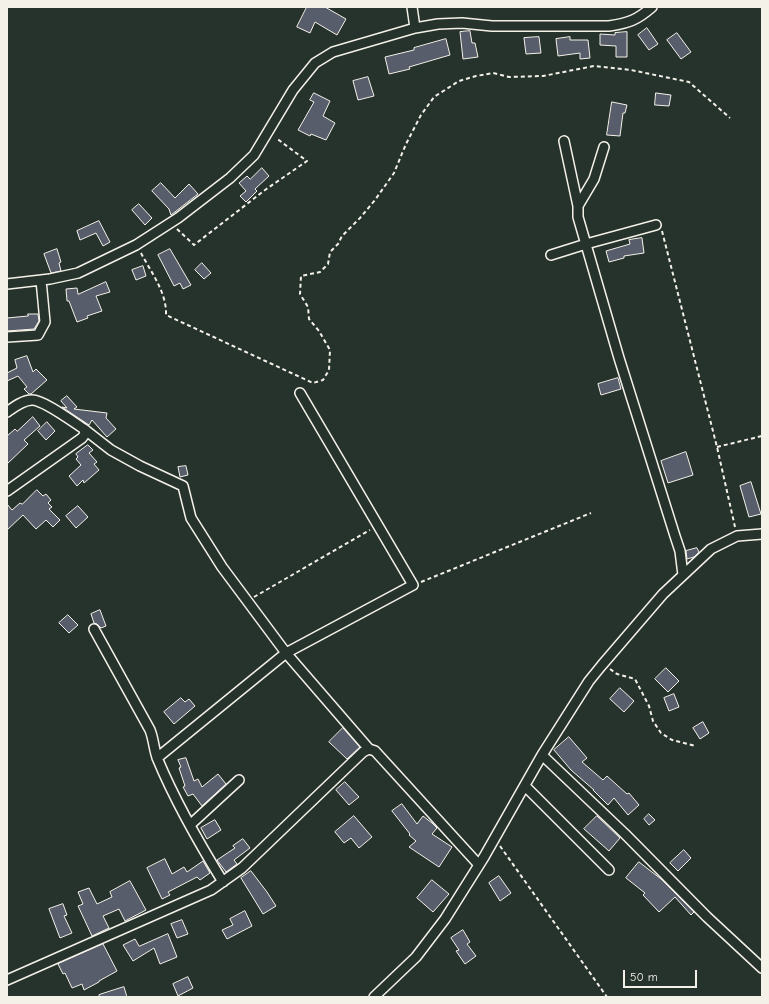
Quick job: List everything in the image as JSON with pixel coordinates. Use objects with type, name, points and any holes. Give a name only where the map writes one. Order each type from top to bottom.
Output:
[{"type":"street","points":[[412,7],[415,28]]},
{"type":"street","points":[[7,284],[41,280],[78,273],[136,245],[171,222],[230,178],[254,155],[293,90],[314,63],[333,52],[415,28],[438,24],[492,26],[609,26],[628,23],[643,15],[652,7]]},
{"type":"street","points":[[564,141],[578,206],[578,217],[619,358],[680,551],[683,575]]},
{"type":"street","points":[[578,206],[594,179],[604,147]]},
{"type":"street","points":[[551,255],[656,225]]},
{"type":"street","points":[[7,338],[38,335],[45,322],[41,280]]},
{"type":"street","points":[[157,758],[286,653],[413,586],[300,393]]},
{"type":"street","points":[[7,412],[23,402],[32,400],[41,402],[84,429],[111,450],[140,466],[183,486],[191,518],[222,567],[286,653],[370,749],[375,751],[480,865]]},
{"type":"street","points":[[7,491],[82,438],[85,434],[84,429]]},
{"type":"street","points":[[374,997],[416,958],[445,919],[480,865],[542,755],[589,681],[602,665],[663,594],[711,548],[737,536],[762,534]]},
{"type":"street","points":[[94,629],[150,730],[154,740],[157,758],[178,805],[223,882]]},
{"type":"street","points":[[7,980],[211,890],[248,863],[363,752],[370,749]]},
{"type":"street","points":[[542,755],[625,834],[707,917],[762,968]]},
{"type":"street","points":[[190,825],[239,780]]},
{"type":"street","points":[[525,786],[609,870]]},
{"type":"path","points":[[136,245],[163,295],[166,314],[313,383],[323,380],[329,370],[330,350],[319,331],[309,319],[308,307],[300,294],[302,276],[320,272],[328,264],[330,252],[338,244],[342,236],[370,206],[394,173],[406,144],[421,115],[434,97],[459,81],[493,73],[509,77],[543,76],[594,66],[631,70],[689,82],[730,118]]},
{"type":"path","points":[[171,222],[194,245],[265,190],[307,161],[268,132]]},
{"type":"path","points":[[656,225],[663,232],[718,447],[737,536]]},
{"type":"path","points":[[718,447],[762,436]]},
{"type":"path","points":[[413,586],[591,513]]},
{"type":"path","points":[[247,601],[378,526]]},
{"type":"path","points":[[602,665],[617,674],[635,679],[649,706],[653,720],[661,733],[672,740],[696,746]]},
{"type":"path","points":[[494,838],[607,997]]},
{"type":"building","points":[[307,7],[325,7],[346,19],[337,35],[315,22],[310,33],[297,27]]},
{"type":"building","points":[[647,28],[658,44],[649,50],[638,35]]},
{"type":"building","points":[[470,31],[472,43],[475,43],[478,57],[463,59],[460,32]]},
{"type":"building","points":[[627,32],[627,57],[616,57],[616,46],[600,45],[600,34],[615,35],[615,33]]},
{"type":"building","points":[[677,33],[691,52],[681,59],[667,40]]},
{"type":"building","points":[[539,37],[541,53],[526,54],[524,38]]},
{"type":"building","points":[[570,37],[570,40],[588,40],[590,58],[580,59],[580,53],[558,56],[556,39]]},
{"type":"building","points":[[446,39],[450,55],[409,67],[410,69],[389,74],[385,57],[414,50],[414,48]]},
{"type":"building","points":[[368,77],[374,96],[358,100],[353,81]]},
{"type":"building","points":[[314,93],[330,101],[323,116],[335,123],[326,140],[311,134],[310,136],[298,130],[314,102],[310,100]]},
{"type":"building","points":[[656,93],[671,95],[669,106],[655,105]]},
{"type":"building","points":[[612,102],[627,105],[625,113],[623,113],[620,136],[607,135]]},
{"type":"building","points":[[262,168],[269,176],[255,189],[257,191],[246,202],[240,196],[246,191],[239,183],[247,176],[250,179]]},
{"type":"building","points":[[161,183],[175,198],[189,184],[198,194],[171,215],[169,209],[152,191]]},
{"type":"building","points":[[139,204],[152,218],[145,225],[132,210]]},
{"type":"building","points":[[99,221],[110,242],[103,246],[96,233],[80,240],[77,231]]},
{"type":"building","points":[[642,238],[644,253],[624,256],[624,258],[609,262],[606,251],[630,244],[629,240]]},
{"type":"building","points":[[57,249],[61,262],[59,263],[61,271],[51,273],[44,254]]},
{"type":"building","points":[[170,249],[191,285],[183,289],[180,283],[174,286],[158,255]]},
{"type":"building","points":[[202,263],[211,273],[204,279],[195,270]]},
{"type":"building","points":[[143,266],[146,276],[136,280],[132,270]]},
{"type":"building","points":[[106,282],[110,292],[96,296],[102,311],[87,316],[88,318],[77,322],[69,301],[67,301],[66,289],[77,288],[78,294]]},
{"type":"building","points":[[28,314],[38,314],[39,321],[34,329],[7,331],[7,318],[28,316]]},
{"type":"building","points":[[27,356],[33,372],[36,369],[47,380],[31,394],[24,389],[27,387],[18,376],[7,381],[7,373],[17,368],[15,360]]},
{"type":"building","points":[[618,378],[621,389],[601,395],[598,384]]},
{"type":"building","points":[[67,396],[77,407],[74,409],[107,413],[106,418],[116,429],[107,437],[92,420],[89,425],[62,407],[67,408],[61,401]]},
{"type":"building","points":[[33,417],[40,426],[24,440],[28,444],[7,464],[7,436],[15,429],[17,431]]},
{"type":"building","points":[[47,422],[55,431],[46,440],[38,431]]},
{"type":"building","points":[[88,445],[93,450],[89,453],[97,462],[94,464],[99,470],[84,483],[83,480],[77,486],[69,476],[81,465],[76,459],[78,457],[76,454]]},
{"type":"building","points":[[686,452],[693,475],[668,483],[661,461]]},
{"type":"building","points":[[186,466],[188,475],[180,477],[178,467]]},
{"type":"building","points":[[751,482],[761,514],[749,517],[740,486]]},
{"type":"building","points":[[37,490],[43,496],[46,494],[51,500],[48,503],[52,507],[49,509],[60,520],[53,527],[46,520],[36,529],[23,515],[7,530],[7,504],[12,510],[20,503],[22,504]]},
{"type":"building","points":[[78,506],[88,517],[76,528],[66,516]]},
{"type":"building","points":[[697,548],[699,552],[694,557],[687,559],[686,551]]},
{"type":"building","points":[[100,610],[106,626],[101,628],[94,623],[91,614]]},
{"type":"building","points":[[68,615],[78,625],[69,633],[59,623]]},
{"type":"building","points":[[666,668],[679,681],[668,692],[655,679]]},
{"type":"building","points":[[620,688],[634,701],[624,712],[610,699]]},
{"type":"building","points":[[674,694],[679,707],[669,711],[664,698]]},
{"type":"building","points":[[181,698],[185,702],[189,699],[195,706],[174,724],[164,712]]},
{"type":"building","points":[[703,722],[709,733],[700,739],[693,728]]},
{"type":"building","points":[[343,728],[360,747],[347,759],[329,742]]},
{"type":"building","points":[[569,737],[587,758],[582,762],[603,780],[607,776],[627,794],[629,793],[639,805],[628,815],[614,798],[608,805],[594,790],[571,770],[554,750]]},
{"type":"building","points":[[186,758],[194,781],[198,779],[202,787],[218,774],[226,784],[202,806],[193,794],[188,796],[183,787],[185,786],[178,760]]},
{"type":"building","points":[[345,782],[359,797],[349,805],[336,790]]},
{"type":"building","points":[[402,804],[417,824],[423,816],[437,828],[432,834],[452,847],[439,867],[409,847],[416,841],[409,835],[410,834],[392,811]]},
{"type":"building","points":[[649,814],[655,820],[649,825],[644,819]]},
{"type":"building","points":[[354,816],[372,837],[359,848],[351,838],[344,843],[335,832]]},
{"type":"building","points":[[597,816],[620,838],[609,851],[584,829]]},
{"type":"building","points":[[215,820],[221,830],[207,839],[201,828]]},
{"type":"building","points":[[243,839],[250,848],[234,860],[237,864],[226,872],[217,860],[235,848],[233,846]]},
{"type":"building","points":[[684,850],[691,858],[678,871],[670,863]]},
{"type":"building","points":[[165,859],[172,874],[184,867],[187,872],[203,861],[210,873],[200,880],[197,877],[168,892],[170,895],[162,899],[147,868]]},
{"type":"building","points":[[639,862],[661,879],[694,912],[691,915],[675,897],[659,912],[643,895],[645,893],[626,878]]},
{"type":"building","points":[[251,871],[276,906],[263,914],[241,878]]},
{"type":"building","points":[[499,876],[511,893],[500,901],[489,883]]},
{"type":"building","points":[[432,880],[449,894],[433,912],[417,898]]},
{"type":"building","points":[[130,881],[146,910],[125,921],[119,909],[103,916],[109,928],[92,936],[78,906],[83,904],[78,892],[89,888],[97,904],[112,897],[110,892]]},
{"type":"building","points":[[63,904],[67,915],[64,916],[72,933],[60,938],[49,909]]},
{"type":"building","points":[[245,911],[252,926],[227,939],[222,930],[233,925],[230,919]]},
{"type":"building","points":[[182,920],[188,934],[177,938],[171,924]]},
{"type":"building","points":[[463,930],[470,942],[467,944],[476,956],[465,964],[456,951],[459,950],[451,938]]},
{"type":"building","points":[[168,934],[177,957],[160,964],[154,948],[133,961],[123,945],[135,939],[139,946]]},
{"type":"building","points":[[103,944],[117,971],[84,990],[82,984],[72,988],[65,973],[63,974],[58,964]]},
{"type":"building","points":[[188,977],[193,988],[178,996],[173,984]]},
{"type":"building","points":[[124,987],[127,997],[99,997],[99,995]]}]
